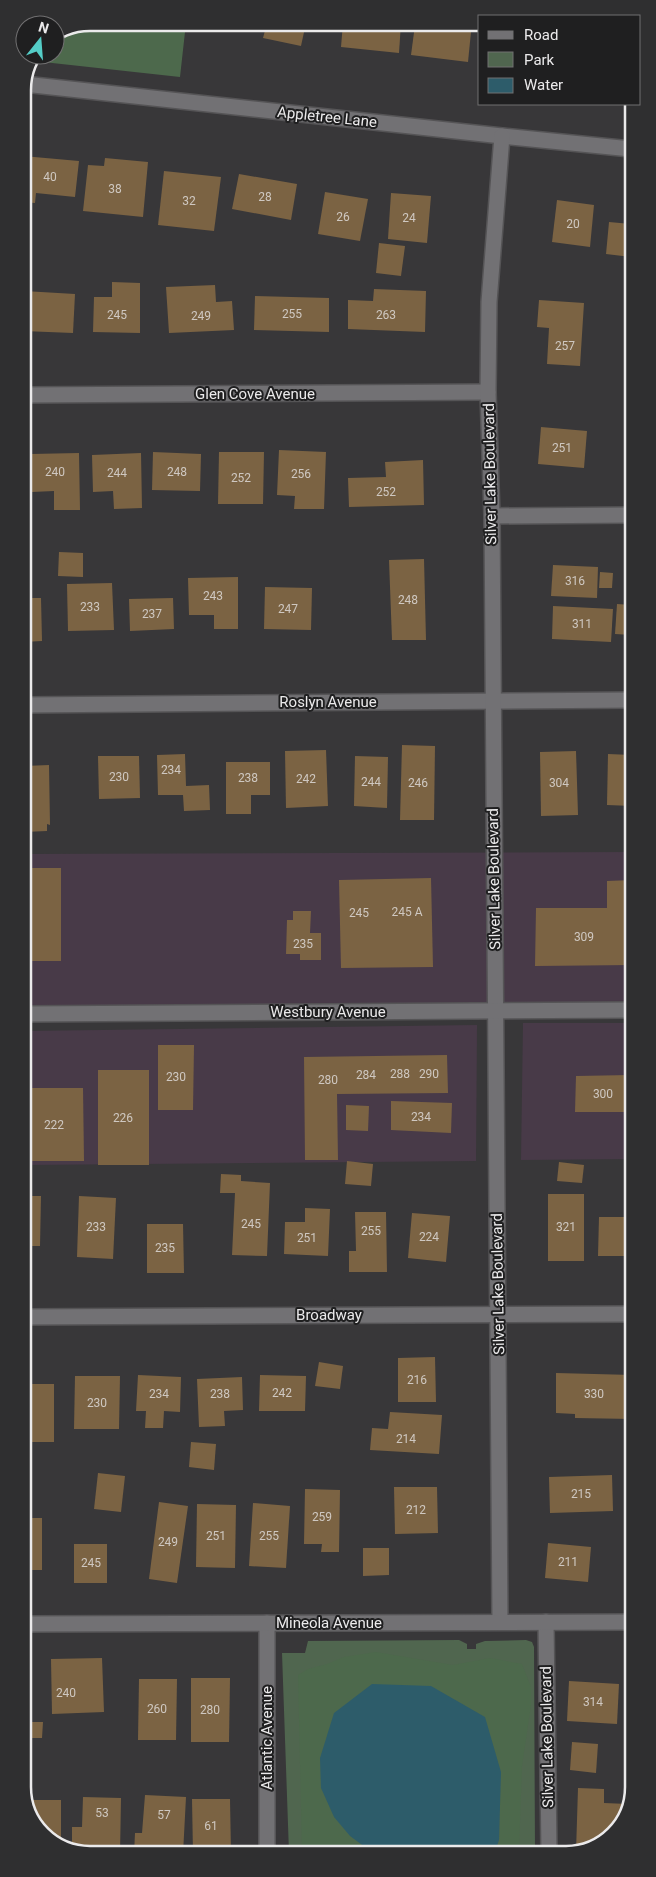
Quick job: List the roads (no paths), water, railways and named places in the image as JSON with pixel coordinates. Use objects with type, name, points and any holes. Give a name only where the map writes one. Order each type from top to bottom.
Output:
[{"type":"street","name":"Appletree Lane","points":[[32,85],[625,148]]},
{"type":"street","name":"Silver Lake Boulevard","points":[[500,1622],[492,516],[488,392],[488,302],[502,136]]},
{"type":"street","name":"Glen Cove Avenue","points":[[31,395],[488,392]]},
{"type":"street","points":[[492,516],[625,515]]},
{"type":"street","name":"Roslyn Avenue","points":[[31,705],[625,700]]},
{"type":"street","name":"Westbury Avenue","points":[[31,1014],[625,1010]]},
{"type":"street","name":"Broadway","points":[[31,1317],[625,1314]]},
{"type":"street","name":"Silver Lake Boulevard","points":[[546,1622],[549,1846]]},
{"type":"street","name":"Mineola Avenue","points":[[31,1624],[625,1622]]},
{"type":"street","name":"Atlantic Avenue","points":[[267,1623],[267,1846]]},
{"type":"water","points":[[372,1684],[431,1686],[485,1717],[501,1772],[499,1840],[497,1846],[364,1846],[350,1836],[334,1817],[321,1788],[320,1758],[334,1713]]}]
